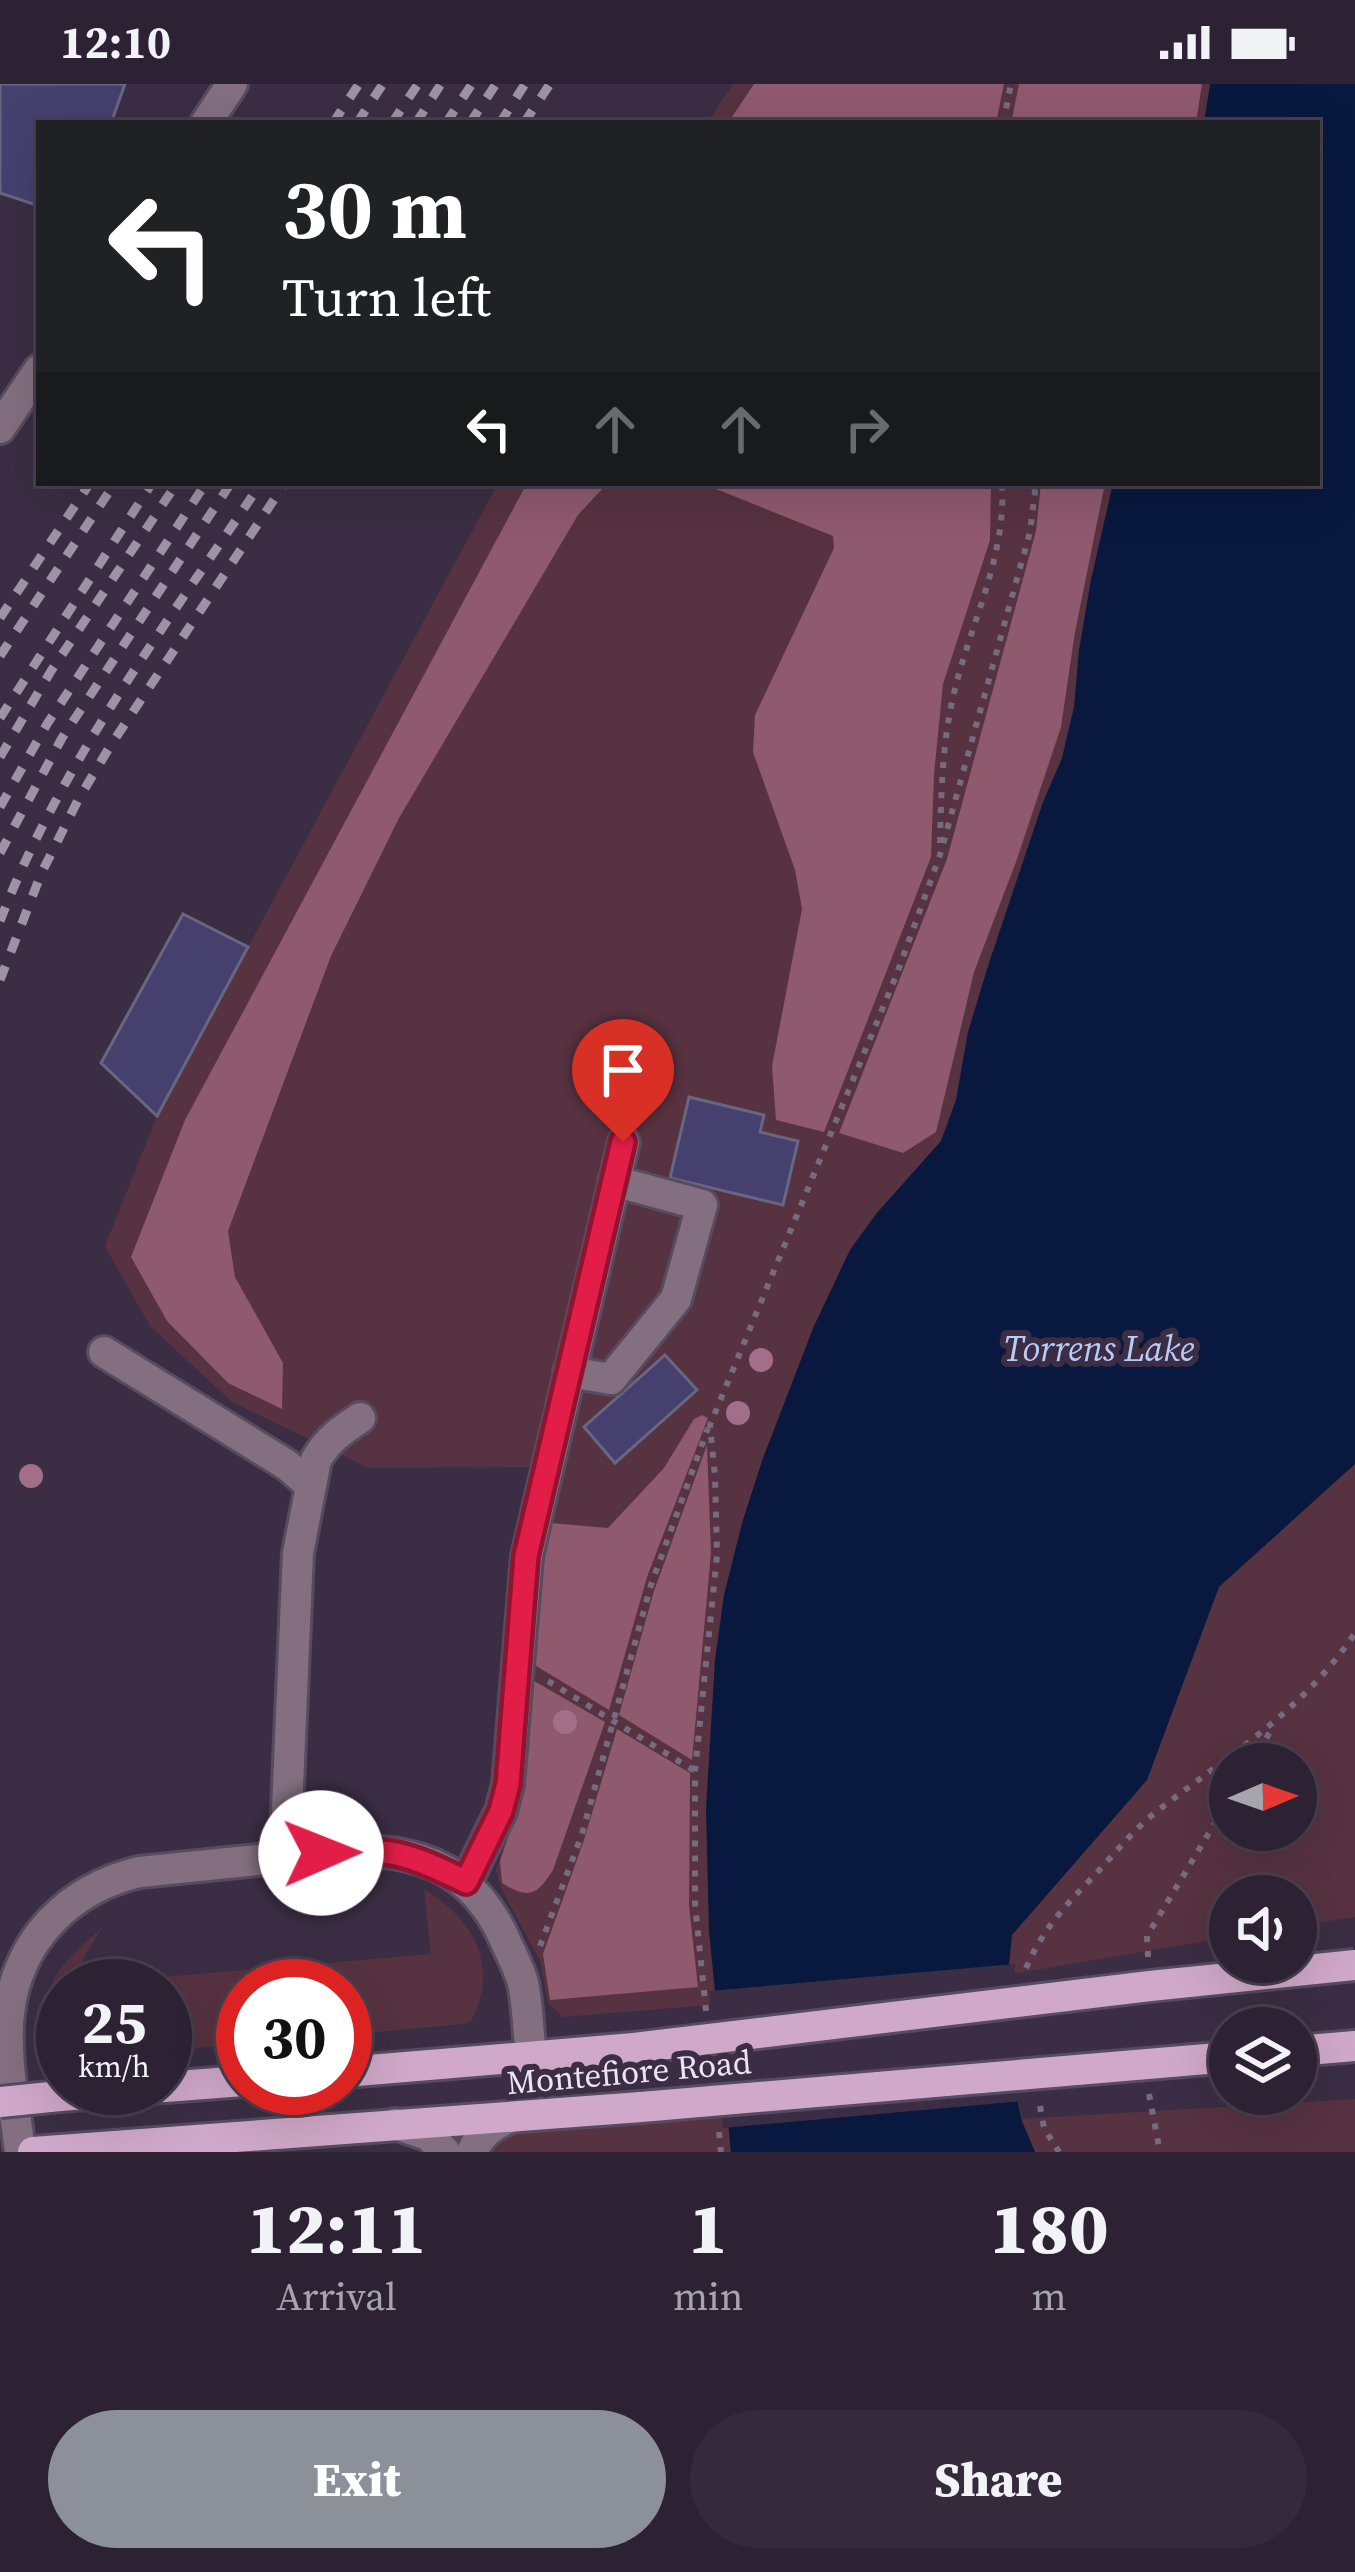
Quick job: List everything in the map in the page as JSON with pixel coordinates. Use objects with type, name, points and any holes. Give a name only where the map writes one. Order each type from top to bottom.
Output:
[{"type":"main road","name":"Montefiore Road","points":[[372,2070],[634,2048],[1355,1965]]},
{"type":"main road","points":[[1317,2049],[1355,2046]]},
{"type":"main road","name":"Montefiore Road","points":[[48,2150],[509,2118],[1209,2059]]},
{"type":"main road","points":[[0,2102],[36,2098]]},
{"type":"street","points":[[208,120],[232,84]]},
{"type":"street","points":[[0,428],[36,374]]},
{"type":"street","points":[[466,1882],[501,1811],[508,1784],[526,1556],[623,1142]]},
{"type":"street","points":[[569,1372],[611,1378],[676,1299],[703,1204],[614,1181]]},
{"type":"street","points":[[104,1352],[287,1466],[310,1486]]},
{"type":"street","points":[[285,1856],[298,1553],[316,1460],[338,1432],[360,1418]]},
{"type":"street","points":[[20,2152],[9,2012],[27,1953],[77,1897],[114,1878],[139,1873],[358,1849],[413,1856],[466,1882],[487,1906],[522,1980],[530,2056]]},
{"type":"street","points":[[472,2152],[483,2134],[509,2118]]},
{"type":"street","points":[[395,2124],[428,2135],[445,2152]]},
{"type":"path","points":[[1004,120],[1011,84]]},
{"type":"path","points":[[940,855],[950,711],[1001,534],[1002,486]]},
{"type":"path","points":[[522,1980],[537,1956],[582,1834],[651,1585],[710,1425],[896,976],[940,855],[1030,532],[1036,486]]},
{"type":"path","points":[[707,2019],[695,1904],[695,1772],[718,1555],[710,1425]]},
{"type":"path","points":[[1025,1968],[1061,1909],[1150,1816],[1276,1722],[1335,1663],[1355,1633]]},
{"type":"path","points":[[518,1664],[695,1772]]},
{"type":"path","points":[[1264,1743],[1276,1722]]},
{"type":"path","points":[[1150,1986],[1147,1936],[1209,1833]]},
{"type":"path","points":[[1147,2085],[1160,2152]]},
{"type":"path","points":[[1040,2106],[1044,2128],[1059,2152]]},
{"type":"path","points":[[719,2133],[721,2152]]},
{"type":"shaded area","points":[[733,84],[1355,84],[1355,1917],[1317,1923],[1317,1875],[1209,1875],[1209,1941],[940,1986],[563,2017],[548,2003],[540,1961],[496,1871],[517,1799],[540,1563],[558,1467],[369,1468],[232,1402],[150,1326],[105,1246],[157,1116],[496,486],[1320,486],[1320,120],[709,120]]},
{"type":"shaded area","points":[[754,84],[1004,84],[997,120],[730,120]]},
{"type":"shaded area","points":[[1019,84],[1202,84],[1196,120],[1012,120]]},
{"type":"shaded area","points":[[525,486],[605,486],[578,515],[399,818],[331,956],[228,1231],[235,1277],[283,1363],[282,1409],[228,1383],[167,1321],[131,1257],[185,1120]]},
{"type":"shaded area","points":[[708,486],[991,486],[990,540],[943,684],[931,857],[824,1132],[776,1120],[772,1066],[802,909],[795,870],[753,752],[755,715],[834,548],[833,536]]},
{"type":"shaded area","points":[[1041,486],[1104,486],[1061,727],[974,972],[936,1132],[903,1153],[839,1133],[947,859],[1036,531]]},
{"type":"shaded area","points":[[708,1418],[647,1577],[609,1710],[533,1664],[551,1523],[608,1528],[664,1468],[694,1419]]},
{"type":"shaded area","points":[[707,1445],[711,1553],[692,1760],[619,1715],[654,1591]]},
{"type":"shaded area","points":[[529,1678],[605,1722],[553,1870],[537,1890],[526,1893],[502,1883],[500,1861],[520,1801]]},
{"type":"shaded area","points":[[617,1729],[690,1773],[689,1906],[698,1987],[550,2000],[543,1954]]},
{"type":"shaded area","points":[[424,1889],[457,1915],[477,1946],[483,1982],[471,2021],[372,2032],[372,1959],[431,1954]]},
{"type":"shaded area","points":[[103,1927],[84,1957],[68,1959]]},
{"type":"shaded area","points":[[216,1972],[216,2046],[192,2049],[192,1974]]},
{"type":"shaded area","points":[[1355,2099],[1355,2152],[1035,2152],[1021,2119],[1209,2108],[1209,2115],[1317,2115],[1317,2101]]},
{"type":"shaded area","points":[[726,2100],[731,2152],[472,2152],[483,2134]]},
{"type":"water","name":"Torrens Lake","points":[[1210,84],[1355,84],[1355,1464],[1219,1587],[1147,1780],[1012,1935],[1003,2027],[1021,2119],[1035,2152],[731,2152],[709,1931],[706,1809],[724,1595],[763,1458],[814,1326],[850,1250],[941,1141],[956,1100],[968,1032],[988,966],[1062,758],[1074,707],[1091,580],[1112,486],[1320,486],[1320,120],[1204,120]]},
{"type":"pier","points":[[1015,1964],[1009,2027],[1023,2101],[723,2128],[709,1991]]},
{"type":"building","points":[[0,84],[125,84],[112,120],[36,120],[36,205],[0,193]]},
{"type":"building","points":[[183,914],[248,947],[157,1116],[101,1063]]},
{"type":"building","points":[[689,1097],[764,1115],[760,1132],[798,1141],[783,1205],[670,1178]]},
{"type":"building","points":[[665,1355],[697,1390],[615,1463],[584,1427]]},
{"type":"railway","points":[[335,120],[359,84]]},
{"type":"railway","points":[[359,120],[383,84]]},
{"type":"railway","points":[[394,120],[418,84]]},
{"type":"railway","points":[[418,120],[441,84]]},
{"type":"railway","points":[[448,120],[472,84]]},
{"type":"railway","points":[[472,120],[496,84]]},
{"type":"railway","points":[[502,120],[525,84]]},
{"type":"railway","points":[[526,120],[550,84]]},
{"type":"railway","points":[[0,618],[88,486]]},
{"type":"railway","points":[[0,656],[113,486]]},
{"type":"railway","points":[[0,718],[150,486]]},
{"type":"railway","points":[[0,757],[51,671],[175,486]]},
{"type":"railway","points":[[0,807],[47,724],[204,486]]},
{"type":"railway","points":[[0,853],[62,738],[229,486]]},
{"type":"railway","points":[[0,921],[53,805],[85,750],[259,486]]},
{"type":"railway","points":[[0,980],[41,874],[78,800],[283,486]]},
{"type":"route","points":[[321,1853],[358,1849],[413,1856],[466,1882],[501,1811],[513,1744],[526,1556],[623,1142]]}]
